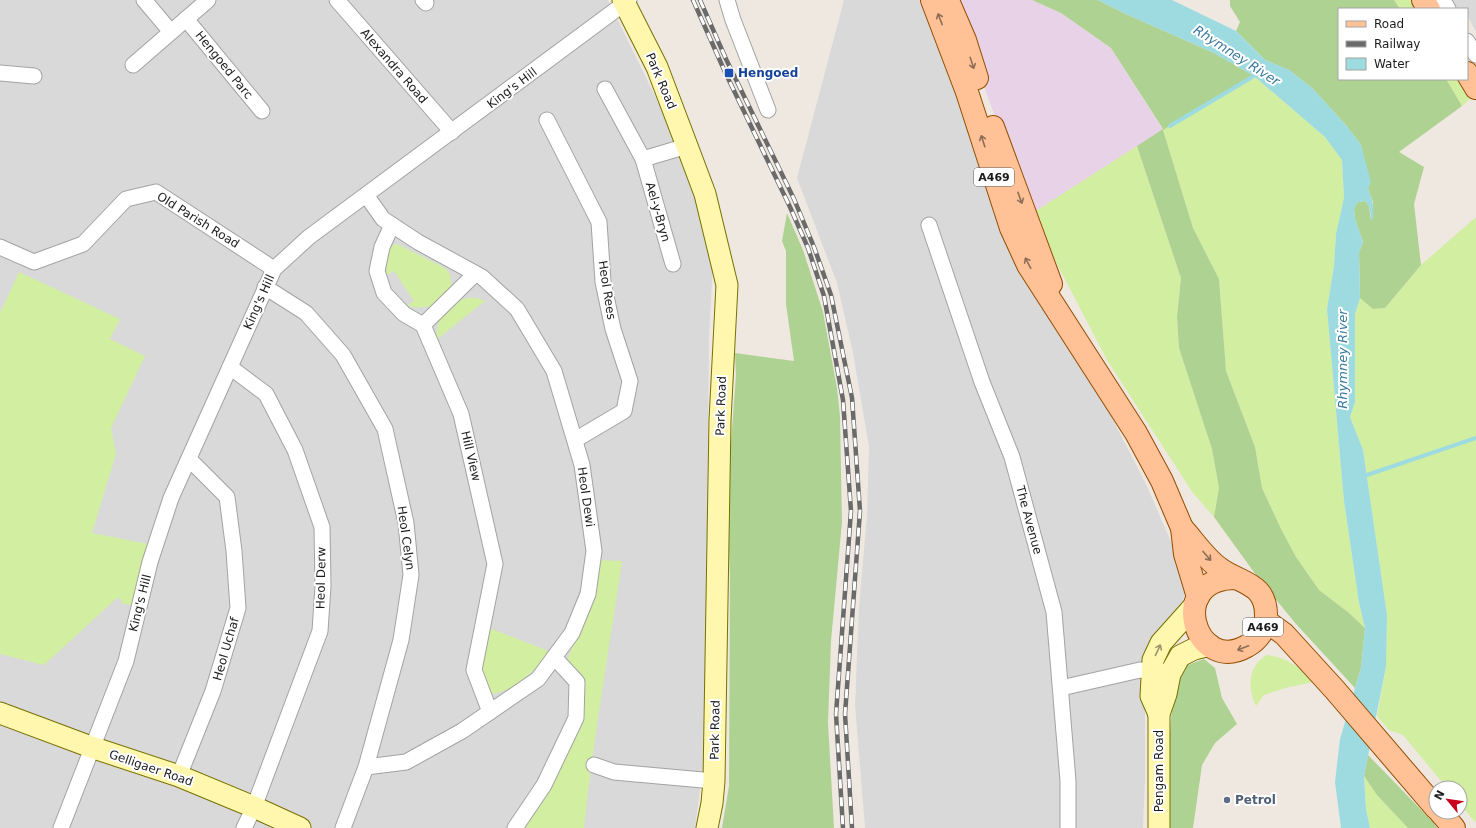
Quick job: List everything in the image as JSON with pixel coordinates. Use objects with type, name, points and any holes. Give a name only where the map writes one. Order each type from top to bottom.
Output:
[{"type":"main road","name":"A469","points":[[932,0],[967,92],[1011,228],[1028,265],[1136,433],[1162,481],[1182,528],[1185,554],[1196,601],[1193,619],[1196,630],[1202,639],[1210,646],[1220,650],[1230,651],[1242,649],[1253,643],[1261,633],[1266,621],[1266,610],[1260,594],[1247,582],[1220,569],[1182,528]]},
{"type":"main road","name":"A469","points":[[948,0],[965,40],[986,108],[1056,296],[1078,343]]},
{"type":"main road","points":[[1468,75],[1476,88]]},
{"type":"main road","points":[[1196,601],[1205,588],[1214,582],[1225,578],[1236,578]]},
{"type":"main road","name":"A469","points":[[1266,621],[1284,634],[1335,690],[1428,799]]},
{"type":"main road","points":[[1447,820],[1454,828]]},
{"type":"street","points":[[144,0],[171,32]]},
{"type":"street","points":[[133,65],[208,0]]},
{"type":"street","name":"Alexandra Road","points":[[337,0],[452,132]]},
{"type":"street","points":[[727,0],[733,20],[768,110]]},
{"type":"street","name":"King's Hill","points":[[61,828],[126,660],[150,562],[171,498],[274,269],[309,237],[452,132],[625,1]]},
{"type":"street","name":"Park Road","points":[[625,1],[657,67],[705,194],[727,285],[720,420],[714,781],[712,803],[707,828]]},
{"type":"street","name":"Hengoed Parc","points":[[186,19],[262,111]]},
{"type":"street","points":[[1468,43],[1476,55]]},
{"type":"street","points":[[0,73],[34,76]]},
{"type":"street","name":"Ael-y-Bryn","points":[[604,89],[643,159],[673,264]]},
{"type":"street","name":"Heol Rees","points":[[547,120],[600,222],[603,282],[613,329],[630,381],[624,412],[575,440]]},
{"type":"street","points":[[643,159],[687,146]]},
{"type":"street","name":"Old Parish Road","points":[[0,247],[34,262],[83,244],[126,199],[156,192],[274,269]]},
{"type":"street","name":"Heol Dewi","points":[[366,195],[383,219],[418,242],[482,277],[517,310],[554,371],[582,465],[594,552],[588,594],[572,634],[538,679],[462,731],[406,762],[366,767]]},
{"type":"street","points":[[392,225],[382,247],[376,271],[384,293],[404,314],[423,325],[475,274]]},
{"type":"street","name":"The Avenue","points":[[929,225],[982,382],[1012,457],[1054,612],[1068,781],[1068,828]]},
{"type":"street","name":"Heol Celyn","points":[[265,287],[306,313],[343,355],[385,429],[406,524],[411,574],[401,640],[366,767],[342,828]]},
{"type":"street","name":"Hill View","points":[[423,325],[462,414],[495,564],[474,670],[490,712]]},
{"type":"street","name":"Heol Derw","points":[[230,367],[266,394],[295,450],[322,527],[323,586],[320,631],[254,807],[244,828]]},
{"type":"street","name":"Heol Uchaf","points":[[179,776],[213,691],[238,608],[234,551],[227,497],[189,459]]},
{"type":"street","name":"Pengam Road","points":[[1159,714],[1151,696],[1153,660],[1161,643],[1196,601]]},
{"type":"street","name":"Pengam Road","points":[[1159,828],[1159,714],[1166,694],[1170,674],[1180,656],[1194,649],[1210,646]]},
{"type":"street","points":[[515,828],[544,786],[576,718],[577,682],[554,657]]},
{"type":"street","points":[[1061,688],[1140,670],[1162,671],[1174,668]]},
{"type":"street","name":"Gelligaer Road","points":[[0,714],[91,748],[179,776],[300,828]]},
{"type":"street","points":[[594,765],[614,772],[714,781]]},
{"type":"shaded area","points":[[0,0],[608,0],[674,135],[699,200],[713,262],[709,339],[705,752],[695,828],[0,828]]},
{"type":"shaded area","points":[[844,0],[922,0],[1045,310],[1110,414],[1146,484],[1178,558],[1186,588],[1181,609],[1145,688],[1145,780],[1143,828],[865,828],[855,705],[859,607],[867,515],[869,447],[853,353],[837,283],[797,178]]},
{"type":"shaded area","points":[[952,0],[1032,0],[1061,13],[1111,48],[1163,130],[1031,214]]},
{"type":"shaded area","points":[[1451,0],[1476,0],[1476,32],[1468,17],[1468,8],[1455,8]]},
{"type":"green space","points":[[1032,0],[1098,0],[1214,53],[1254,76],[1163,130],[1193,228],[1219,279],[1226,371],[1255,447],[1262,488],[1296,557],[1319,590],[1349,613],[1365,628],[1361,668],[1355,688],[1296,624],[1256,575],[1214,517],[1219,488],[1212,449],[1179,348],[1177,317],[1181,278],[1137,146],[1163,129],[1111,48],[1061,13]]},
{"type":"green space","points":[[1230,0],[1394,0],[1399,8],[1338,8],[1338,80],[1447,80],[1462,106],[1399,152],[1424,167],[1414,204],[1421,265],[1385,308],[1373,309],[1360,298],[1359,252],[1363,242],[1355,219],[1354,208],[1358,202],[1365,201],[1369,206],[1371,220],[1373,202],[1368,189],[1361,145],[1345,124],[1312,88],[1289,70],[1265,60],[1236,31],[1240,22],[1230,6]]},
{"type":"green space","points":[[1394,0],[1414,0],[1418,8],[1399,8]]},
{"type":"green space","points":[[1254,76],[1325,137],[1342,160],[1344,198],[1336,234],[1334,266],[1327,309],[1344,501],[1359,603],[1365,628],[1349,613],[1319,590],[1296,557],[1262,488],[1255,447],[1226,371],[1219,279],[1193,228],[1163,130]]},
{"type":"green space","points":[[1447,80],[1462,80],[1472,97],[1462,106]]},
{"type":"green space","points":[[1137,146],[1181,278],[1177,317],[1179,348],[1212,449],[1219,488],[1214,517],[1193,493],[1107,360],[1031,214]]},
{"type":"green space","points":[[787,213],[803,250],[823,312],[837,388],[840,416],[842,522],[831,641],[828,723],[834,828],[722,828],[729,786],[730,576],[727,497],[736,375],[735,353],[794,361],[786,304],[786,251],[782,241]]},
{"type":"green space","points":[[1476,217],[1476,823],[1468,814],[1468,780],[1440,780],[1403,735],[1389,730],[1377,716],[1386,667],[1387,615],[1363,450],[1350,417],[1355,402],[1355,314],[1360,298],[1373,309],[1385,308],[1421,265]]},
{"type":"green space","points":[[397,244],[445,268],[450,274],[452,288],[433,307],[417,308],[407,305],[414,301],[394,271],[387,275],[386,268],[389,247]]},
{"type":"green space","points":[[19,272],[120,319],[110,339],[145,356],[111,428],[116,454],[92,533],[148,544],[136,606],[124,604],[118,597],[44,665],[0,654],[0,313]]},
{"type":"green space","points":[[467,298],[477,298],[485,301],[436,340],[438,325],[443,313],[453,304]]},
{"type":"green space","points":[[599,560],[622,561],[597,728],[584,828],[518,828],[579,719],[567,661],[590,597]]},
{"type":"green space","points":[[484,626],[551,652],[524,679],[508,689],[491,694],[478,675]]},
{"type":"green space","points":[[1267,655],[1287,660],[1298,667],[1313,682],[1285,688],[1264,695],[1256,706],[1251,692],[1251,678],[1256,665]]},
{"type":"green space","points":[[1204,659],[1215,668],[1222,698],[1237,724],[1215,743],[1202,765],[1193,828],[1168,828],[1169,749],[1173,692],[1188,665]]},
{"type":"green space","points":[[1368,755],[1437,828],[1408,828],[1377,795],[1364,776]]},
{"type":"green space","points":[[1364,776],[1377,795],[1408,828],[1370,828],[1366,809]]},
{"type":"water","name":"Rhymney River","points":[[1098,0],[1172,0],[1236,31],[1265,60],[1289,70],[1312,88],[1345,124],[1361,145],[1371,182],[1368,189],[1372,201],[1373,213],[1372,222],[1369,206],[1365,201],[1358,202],[1354,208],[1355,219],[1363,242],[1359,253],[1360,298],[1355,314],[1355,402],[1350,417],[1363,450],[1387,615],[1386,667],[1364,776],[1366,809],[1370,828],[1341,828],[1335,782],[1340,739],[1361,668],[1365,628],[1359,603],[1344,501],[1327,309],[1334,266],[1336,234],[1344,198],[1342,160],[1325,137],[1254,76],[1214,53]]},
{"type":"waterway","name":"Rhymney River","points":[[1170,126],[1254,76]]},
{"type":"waterway","points":[[1361,477],[1476,438]]},
{"type":"railway","points":[[693,0],[725,72],[790,207],[808,248],[824,296],[843,400],[851,511],[836,714],[843,828]]},
{"type":"railway","points":[[700,0],[726,59],[794,199],[814,247],[831,295],[852,398],[860,511],[845,714],[852,828]]},
{"type":"place","name":"Hengoed","points":[[729,73]]},
{"type":"place","name":"Petrol","points":[[1227,800]]}]
